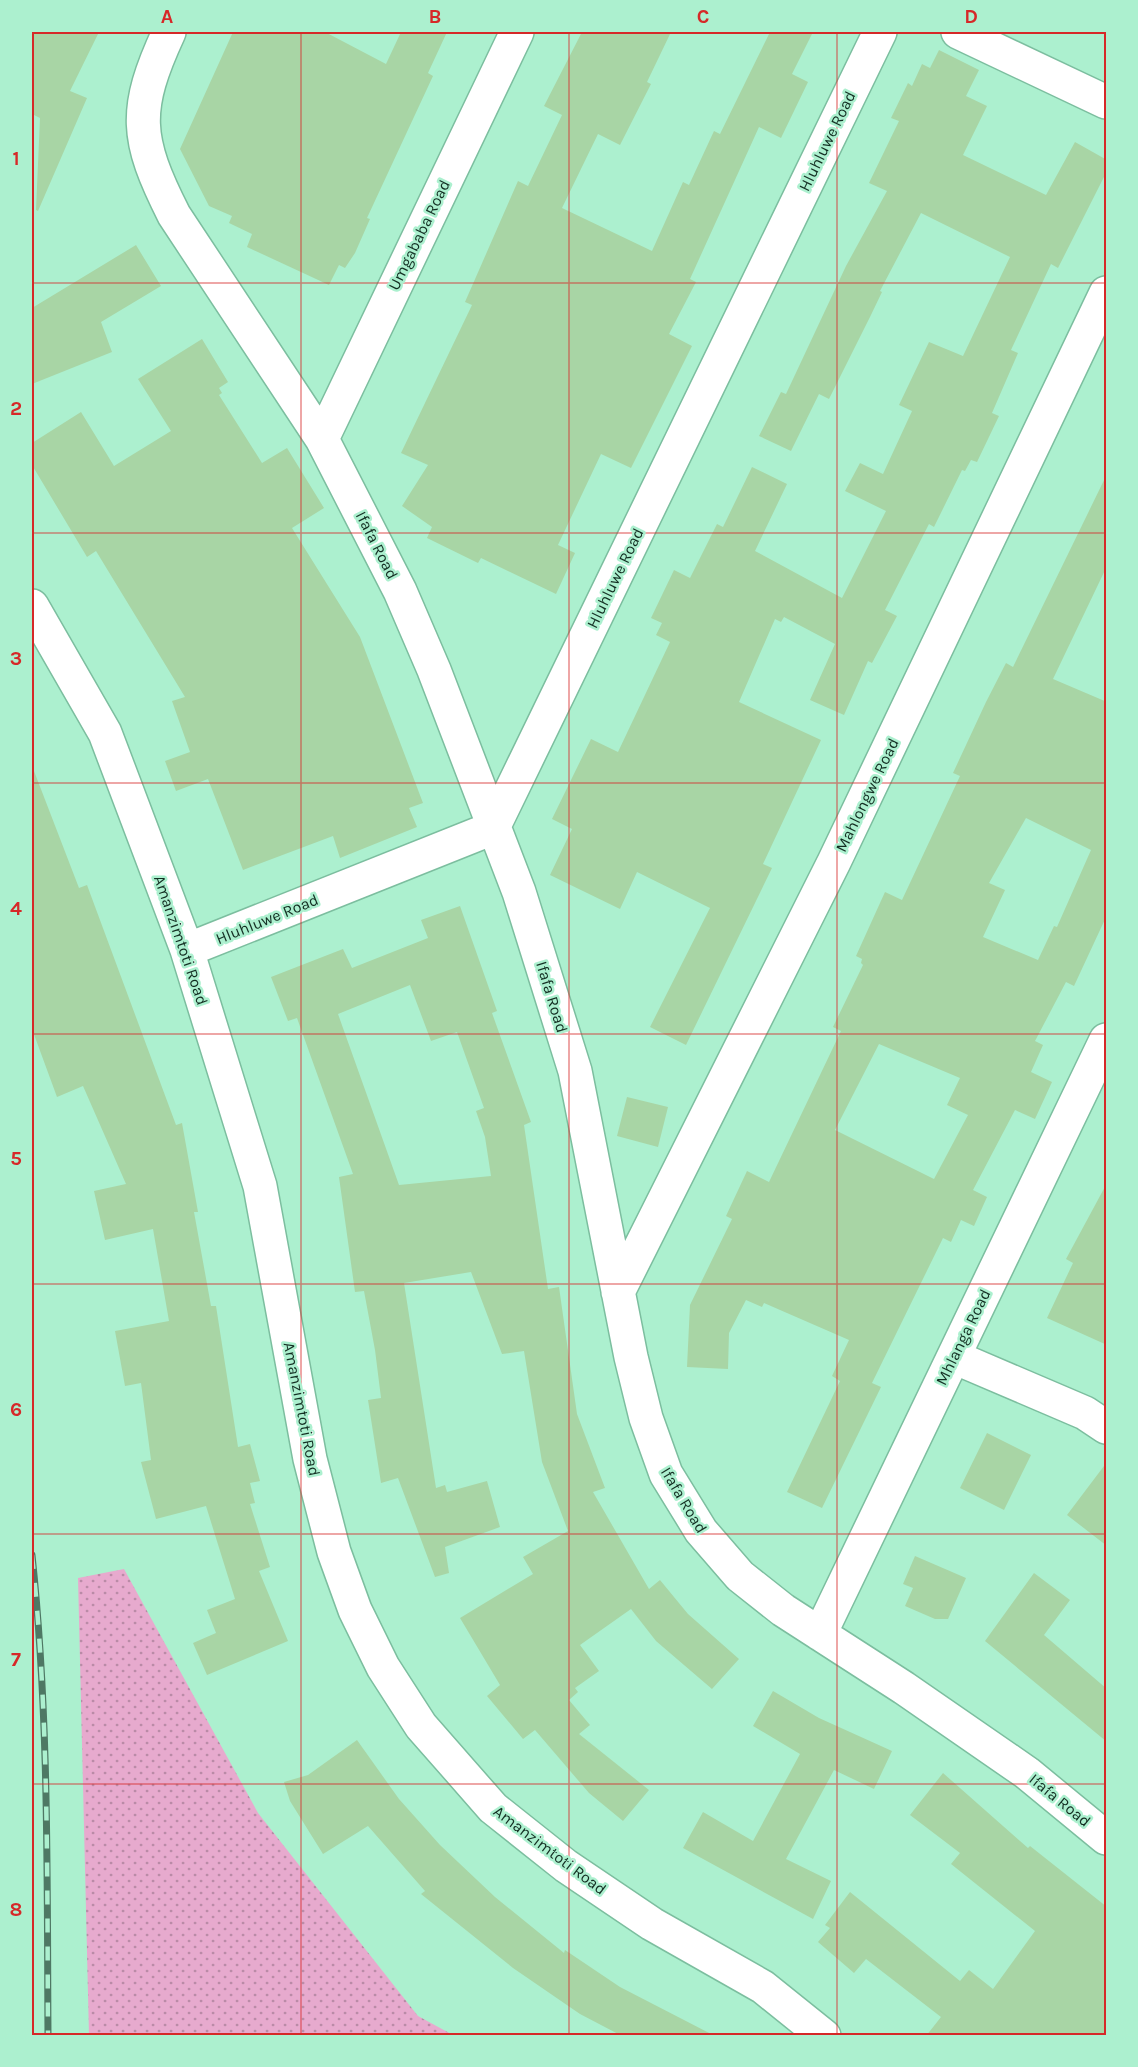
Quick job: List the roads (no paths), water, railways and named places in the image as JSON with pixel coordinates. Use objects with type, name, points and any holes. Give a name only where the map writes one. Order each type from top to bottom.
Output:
[{"type":"street","name":"Ifafa Road","points":[[169,32],[148,82],[142,112],[145,141],[154,177],[174,215],[322,439],[400,591],[434,670],[519,892],[575,1071],[618,1292],[646,1419],[666,1474],[701,1531],[740,1576],[783,1610],[1027,1773],[1107,1838]]},
{"type":"street","name":"Umgababa Road","points":[[322,439],[517,32]]},
{"type":"street","name":"Hluhluwe Road","points":[[187,950],[493,828],[880,32]]},
{"type":"street","points":[[958,32],[1107,102]]},
{"type":"street","name":"Mahlongwe Road","points":[[618,1292],[834,862],[1107,293]]},
{"type":"street","name":"Amanzimtoti Road","points":[[32,606],[105,733],[187,950],[260,1186],[310,1459],[334,1552],[355,1610],[383,1667],[422,1726],[493,1808],[575,1873],[652,1924],[763,1987],[824,2036]]},
{"type":"street","name":"Mhlanga Road","points":[[820,1634],[1104,1054]]},
{"type":"street","points":[[954,1357],[1085,1413],[1107,1427]]},
{"type":"railway","points":[[32,1555],[38,1615],[44,1735],[48,2036]]}]
